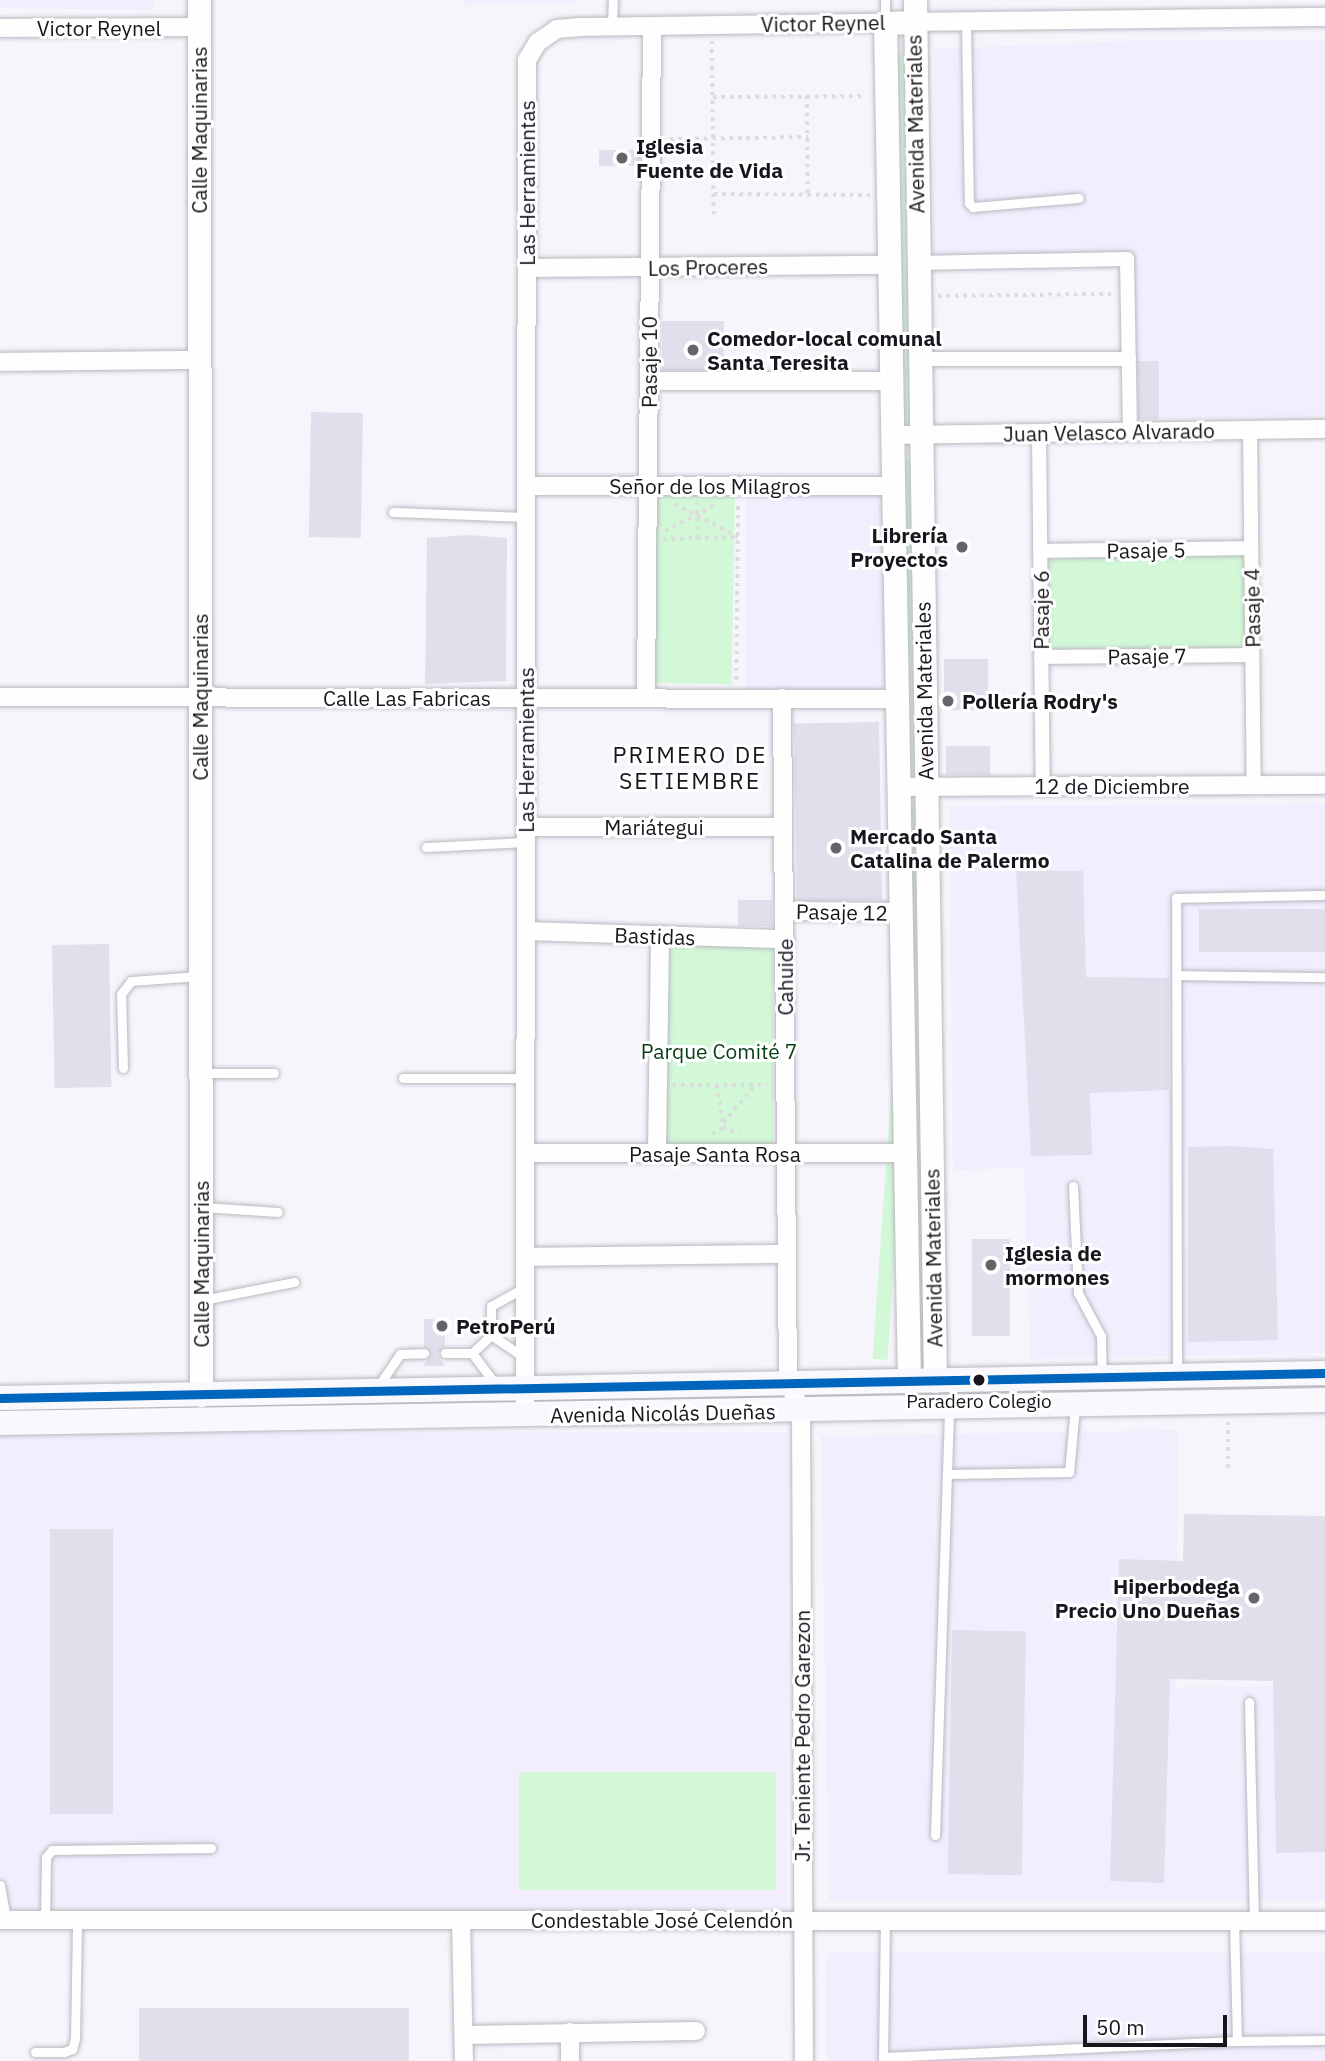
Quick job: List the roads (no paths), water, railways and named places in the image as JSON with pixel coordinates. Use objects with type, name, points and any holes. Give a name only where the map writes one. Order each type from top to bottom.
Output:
[{"type":"main road","name":"Avenida Nicolás Dueñas","points":[[0,1398],[1325,1373]]},
{"type":"main road","points":[[358,1419],[366,1393]]},
{"type":"main road","name":"Avenida Nicolás Dueñas","points":[[0,1423],[358,1419],[1325,1400]]},
{"type":"street","name":"Calle Maquinarias","points":[[199,0],[201,1395]]},
{"type":"street","name":"Victor Reynel","points":[[527,85],[527,60],[538,42],[557,29],[712,25],[885,11],[915,11],[966,22],[1325,17]]},
{"type":"street","name":"Avenida Materiales","points":[[885,11],[909,1382]]},
{"type":"street","name":"Avenida Materiales","points":[[915,11],[935,1381]]},
{"type":"street","name":"Pasaje 10","points":[[646,698],[652,26]]},
{"type":"street","name":"Victor Reynel","points":[[0,28],[199,27]]},
{"type":"street","name":"Las Herramientas","points":[[525,1416],[527,85]]},
{"type":"street","points":[[917,263],[1127,259],[1130,432]]},
{"type":"street","name":"Los Proceres","points":[[527,268],[889,265]]},
{"type":"street","points":[[918,359],[1129,359]]},
{"type":"street","points":[[0,362],[198,360]]},
{"type":"street","points":[[649,381],[891,381]]},
{"type":"street","name":"Juan Velasco Alvarado","points":[[892,435],[1325,429]]},
{"type":"street","name":"Pasaje 4","points":[[1250,430],[1254,785]]},
{"type":"street","name":"Pasaje 6","points":[[1039,433],[1043,786]]},
{"type":"street","name":"Señor de los Milagros","points":[[526,486],[648,489],[893,486]]},
{"type":"street","name":"Pasaje 5","points":[[1040,551],[1251,548]]},
{"type":"street","name":"Pasaje 7","points":[[1041,657],[1252,655]]},
{"type":"street","name":"Calle Las Fabricas","points":[[0,697],[897,699]]},
{"type":"street","name":"Cahuide","points":[[782,698],[788,1382]]},
{"type":"street","name":"12 de Diciembre","points":[[899,788],[1325,785]]},
{"type":"street","name":"Mariátegui","points":[[526,834],[783,827]]},
{"type":"street","name":"Pasaje 12","points":[[784,911],[901,912]]},
{"type":"street","name":"Bastidas","points":[[526,931],[785,939]]},
{"type":"street","points":[[657,1153],[660,936]]},
{"type":"street","name":"Pasaje Santa Rosa","points":[[526,1153],[905,1153]]},
{"type":"street","points":[[525,1256],[787,1254]]},
{"type":"street","points":[[788,1382],[801,1410]]},
{"type":"street","name":"Jr. Teniente Pedro Garezon","points":[[801,1410],[804,2061]]},
{"type":"street","name":"Condestable José Celendón","points":[[3,1920],[1325,1920]]},
{"type":"street","points":[[461,1920],[464,2061]]},
{"type":"street","points":[[464,2035],[696,2031]]},
{"type":"street","points":[[570,2032],[570,2061]]},
{"type":"lane","points":[[612,26],[613,0]]},
{"type":"lane","points":[[966,22],[969,203],[973,207],[1079,198]]},
{"type":"lane","points":[[393,513],[526,517]]},
{"type":"lane","points":[[426,847],[526,834]]},
{"type":"lane","points":[[1178,1375],[1178,897],[1325,895]]},
{"type":"lane","points":[[1176,975],[1325,977]]},
{"type":"lane","points":[[122,1068],[121,994],[131,981],[201,976]]},
{"type":"lane","points":[[201,1073],[274,1073]]},
{"type":"lane","points":[[403,1078],[526,1078]]},
{"type":"lane","points":[[1073,1186],[1078,1293],[1101,1336],[1102,1377]]},
{"type":"lane","points":[[201,1207],[278,1212]]},
{"type":"lane","points":[[201,1300],[294,1282]]},
{"type":"lane","points":[[445,1353],[472,1353],[491,1335],[491,1306],[526,1287]]},
{"type":"lane","points":[[491,1335],[525,1358]]},
{"type":"lane","points":[[366,1393],[400,1354],[424,1353]]},
{"type":"lane","points":[[472,1353],[500,1390]]},
{"type":"lane","points":[[948,1474],[1069,1472],[1075,1405]]},
{"type":"lane","points":[[935,1835],[949,1407]]},
{"type":"lane","points":[[1249,1702],[1254,1920]]},
{"type":"lane","points":[[45,1920],[46,1857],[52,1850],[211,1848]]},
{"type":"lane","points":[[0,1885],[3,1920]]},
{"type":"lane","points":[[36,2052],[64,2052],[72,2049],[75,2039],[77,1920]]},
{"type":"lane","points":[[884,1920],[883,2059],[1237,2041],[1325,2040]]},
{"type":"lane","points":[[1234,1920],[1237,2041]]},
{"type":"place","name":"Iglesia Fuente de Vida","points":[[622,158]]},
{"type":"place","name":"Comedor-local comunal Santa Teresita","points":[[693,350]]},
{"type":"place","name":"Librería Proyectos","points":[[962,547]]},
{"type":"place","name":"Pollería Rodry's","points":[[948,701]]},
{"type":"place","name":"Mercado Santa Catalina de Palermo","points":[[836,848]]},
{"type":"place","name":"Iglesia de mormones","points":[[991,1265]]},
{"type":"place","name":"PetroPerú","points":[[442,1326]]},
{"type":"place","name":"Paradero Colegio","points":[[979,1380]]},
{"type":"place","name":"Hiperbodega Precio Uno Dueñas","points":[[1254,1598]]},
{"type":"district","name":"PRIMERO DE SETIEMBRE","points":[[690,767]]},
{"type":"park label","name":"Parque Comité 7","points":[[719,1051]]}]
